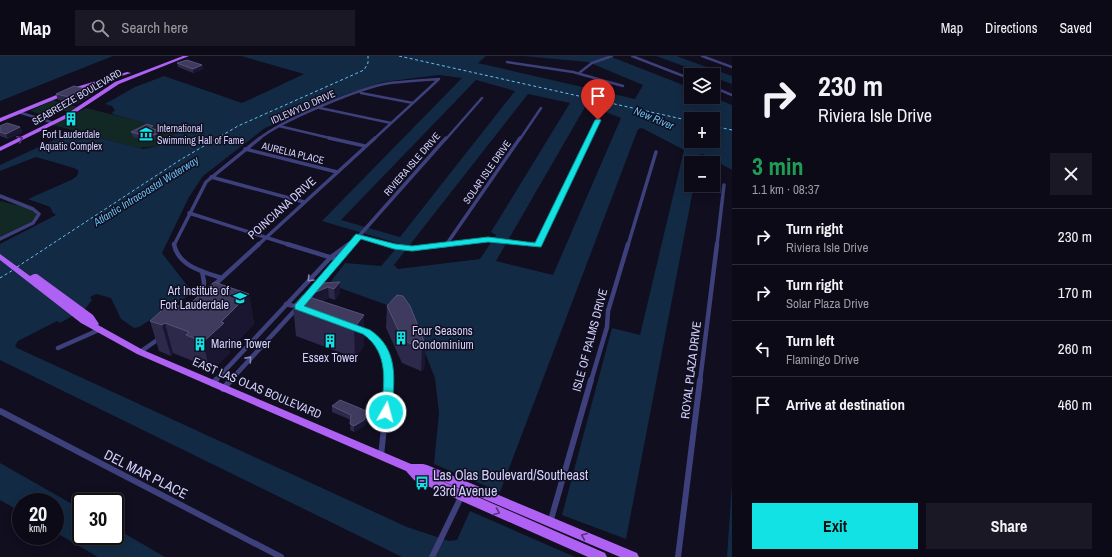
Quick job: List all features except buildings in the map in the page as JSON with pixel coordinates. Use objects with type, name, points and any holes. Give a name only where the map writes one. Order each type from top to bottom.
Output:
[{"type":"main road","points":[[0,120],[69,91],[108,79],[118,80],[186,57]]},
{"type":"main road","name":"SEABREEZE BOULEVARD","points":[[0,149],[77,110],[118,80]]},
{"type":"main road","name":"EAST LAS OLAS BOULEVARD","points":[[0,250],[87,319]]},
{"type":"main road","name":"EAST LAS OLAS BOULEVARD","points":[[0,256],[99,328],[140,352],[223,389],[410,468],[418,477],[463,491],[548,528],[598,556]]},
{"type":"main road","name":"EAST LAS OLAS BOULEVARD","points":[[548,528],[599,543],[633,557]]},
{"type":"street","points":[[579,73],[589,65],[612,56]]},
{"type":"street","points":[[632,56],[684,76]]},
{"type":"street","points":[[702,56],[732,66]]},
{"type":"street","points":[[507,62],[579,73],[622,86]]},
{"type":"street","name":"IDLEWYLD DRIVE","points":[[222,278],[202,271],[186,262],[175,252],[174,244],[189,213],[210,176],[278,126],[320,108],[360,92],[388,83],[439,79]]},
{"type":"street","name":"POINCIANA DRIVE","points":[[199,300],[439,79]]},
{"type":"street","points":[[720,90],[732,95]]},
{"type":"street","points":[[360,92],[413,103]]},
{"type":"street","name":"RIVIERA ISLE DRIVE","points":[[223,389],[298,307],[354,241],[370,226],[482,98]]},
{"type":"street","points":[[320,108],[390,123]]},
{"type":"street","name":"SOLAR ISLE DRIVE","points":[[446,245],[541,108]]},
{"type":"street","points":[[18,112],[54,122]]},
{"type":"street","points":[[361,235],[394,246],[412,249],[488,239],[511,241],[538,246],[598,120]]},
{"type":"street","points":[[278,126],[365,146]]},
{"type":"street","name":"AURELIA PLACE","points":[[245,149],[337,172]]},
{"type":"street","name":"ISLE OF PALMS DRIVE","points":[[548,528],[607,327],[608,311],[656,152]]},
{"type":"street","points":[[210,176],[304,202]]},
{"type":"street","name":"ROYAL PLAZA DRIVE","points":[[678,557],[724,185]]},
{"type":"street","points":[[0,196],[33,209],[39,214],[33,223],[0,239]]},
{"type":"street","points":[[189,213],[339,260]]},
{"type":"street","name":"RIVIERA ISLE DRIVE","points":[[213,384],[331,257],[344,246],[354,241]]},
{"type":"street","points":[[202,271],[204,282],[203,295]]},
{"type":"street","points":[[286,304],[304,310]]},
{"type":"street","points":[[58,348],[99,328]]},
{"type":"street","points":[[356,328],[375,338],[382,348],[389,364],[390,383],[381,456]]},
{"type":"street","points":[[140,352],[163,336]]},
{"type":"street","name":"DEL MAR PLACE","points":[[0,411],[281,557]]},
{"type":"street","points":[[432,557],[463,491]]},
{"type":"street","points":[[598,556],[599,543]]},
{"type":"green space","points":[[53,100],[77,107],[68,112],[57,109],[43,115],[30,111]]},
{"type":"green space","points":[[86,108],[170,129],[174,131],[174,136],[158,146],[138,148],[53,125]]},
{"type":"green space","points":[[0,201],[32,209],[37,214],[31,222],[0,237]]},
{"type":"water","points":[[0,56],[113,56],[0,101]]},
{"type":"water","points":[[241,56],[486,56],[478,63],[635,99],[643,85],[588,62],[523,56],[609,56],[684,85],[684,104],[720,104],[720,100],[732,105],[732,170],[720,163],[720,156],[707,156],[703,154],[699,156],[684,156],[684,192],[693,192],[626,539],[562,515],[612,328],[640,335],[684,150],[642,128],[638,129],[500,492],[434,464],[439,413],[435,378],[409,313],[329,284],[345,263],[381,266],[400,244],[322,221],[462,78],[439,75],[383,82],[347,94],[265,128],[203,176],[189,197],[162,253],[193,293],[139,327],[134,328],[121,319],[111,298],[96,294],[90,297],[92,300],[85,309],[60,323],[57,321],[18,341],[15,346],[407,527],[449,541],[457,540],[470,511],[575,557],[402,557],[0,360],[0,244],[56,215],[50,207],[28,199],[72,179],[78,174],[78,170],[36,157],[0,171],[0,165],[73,131],[143,149],[158,146],[174,136],[174,131],[112,114],[113,113],[111,112],[115,111],[112,106],[105,104],[135,87],[164,76],[242,103],[304,74]],"holes":[[[476,80],[515,91],[400,237],[341,220]],[[528,94],[570,103],[491,232],[496,235],[480,259],[398,269],[394,265]],[[590,106],[621,118],[553,275],[496,261],[585,107]]]},
{"type":"water","points":[[656,56],[676,56],[710,68],[689,68]]},
{"type":"water","points":[[720,72],[732,76],[732,84],[720,80]]},
{"type":"water","points":[[0,463],[53,493],[12,493],[12,507],[0,500]]},
{"type":"water","points":[[732,482],[732,557],[727,557]]},
{"type":"water","points":[[64,499],[72,504],[72,542],[64,537]]},
{"type":"water","points":[[124,533],[165,557],[98,557],[77,545],[124,545]]},
{"type":"ferry route","points":[[17,267],[180,160],[238,126],[364,70],[368,63],[368,56]]},
{"type":"ferry route","points":[[399,56],[684,119]]},
{"type":"ferry route","points":[[720,127],[732,130]]},
{"type":"ferry route","points":[[0,278],[13,270]]},
{"type":"place","name":"Fort Lauderdale Aquatic Complex","points":[[71,119]]},
{"type":"place","name":"International Swimming Hall of Fame","points":[[146,134]]},
{"type":"place","name":"Art Institute of Fort Lauderdale","points":[[240,298]]},
{"type":"place","name":"Four Seasons Condominium","points":[[401,338]]},
{"type":"place","name":"Essex Tower","points":[[330,341]]},
{"type":"place","name":"Marine Tower","points":[[200,344]]},
{"type":"place","name":"Las Olas Boulevard/Southeast 23rd Avenue","points":[[422,483]]},
{"type":"route","points":[[386,412],[390,383],[389,364],[382,348],[375,338],[367,332],[298,307],[346,253],[359,236],[394,246],[412,249],[488,239],[511,241],[538,246],[598,120]]},
{"type":"water label","name":"New River","points":[[654,118]]},
{"type":"water label","name":"Atlantic Intracoastal Waterway","points":[[146,191]]}]
